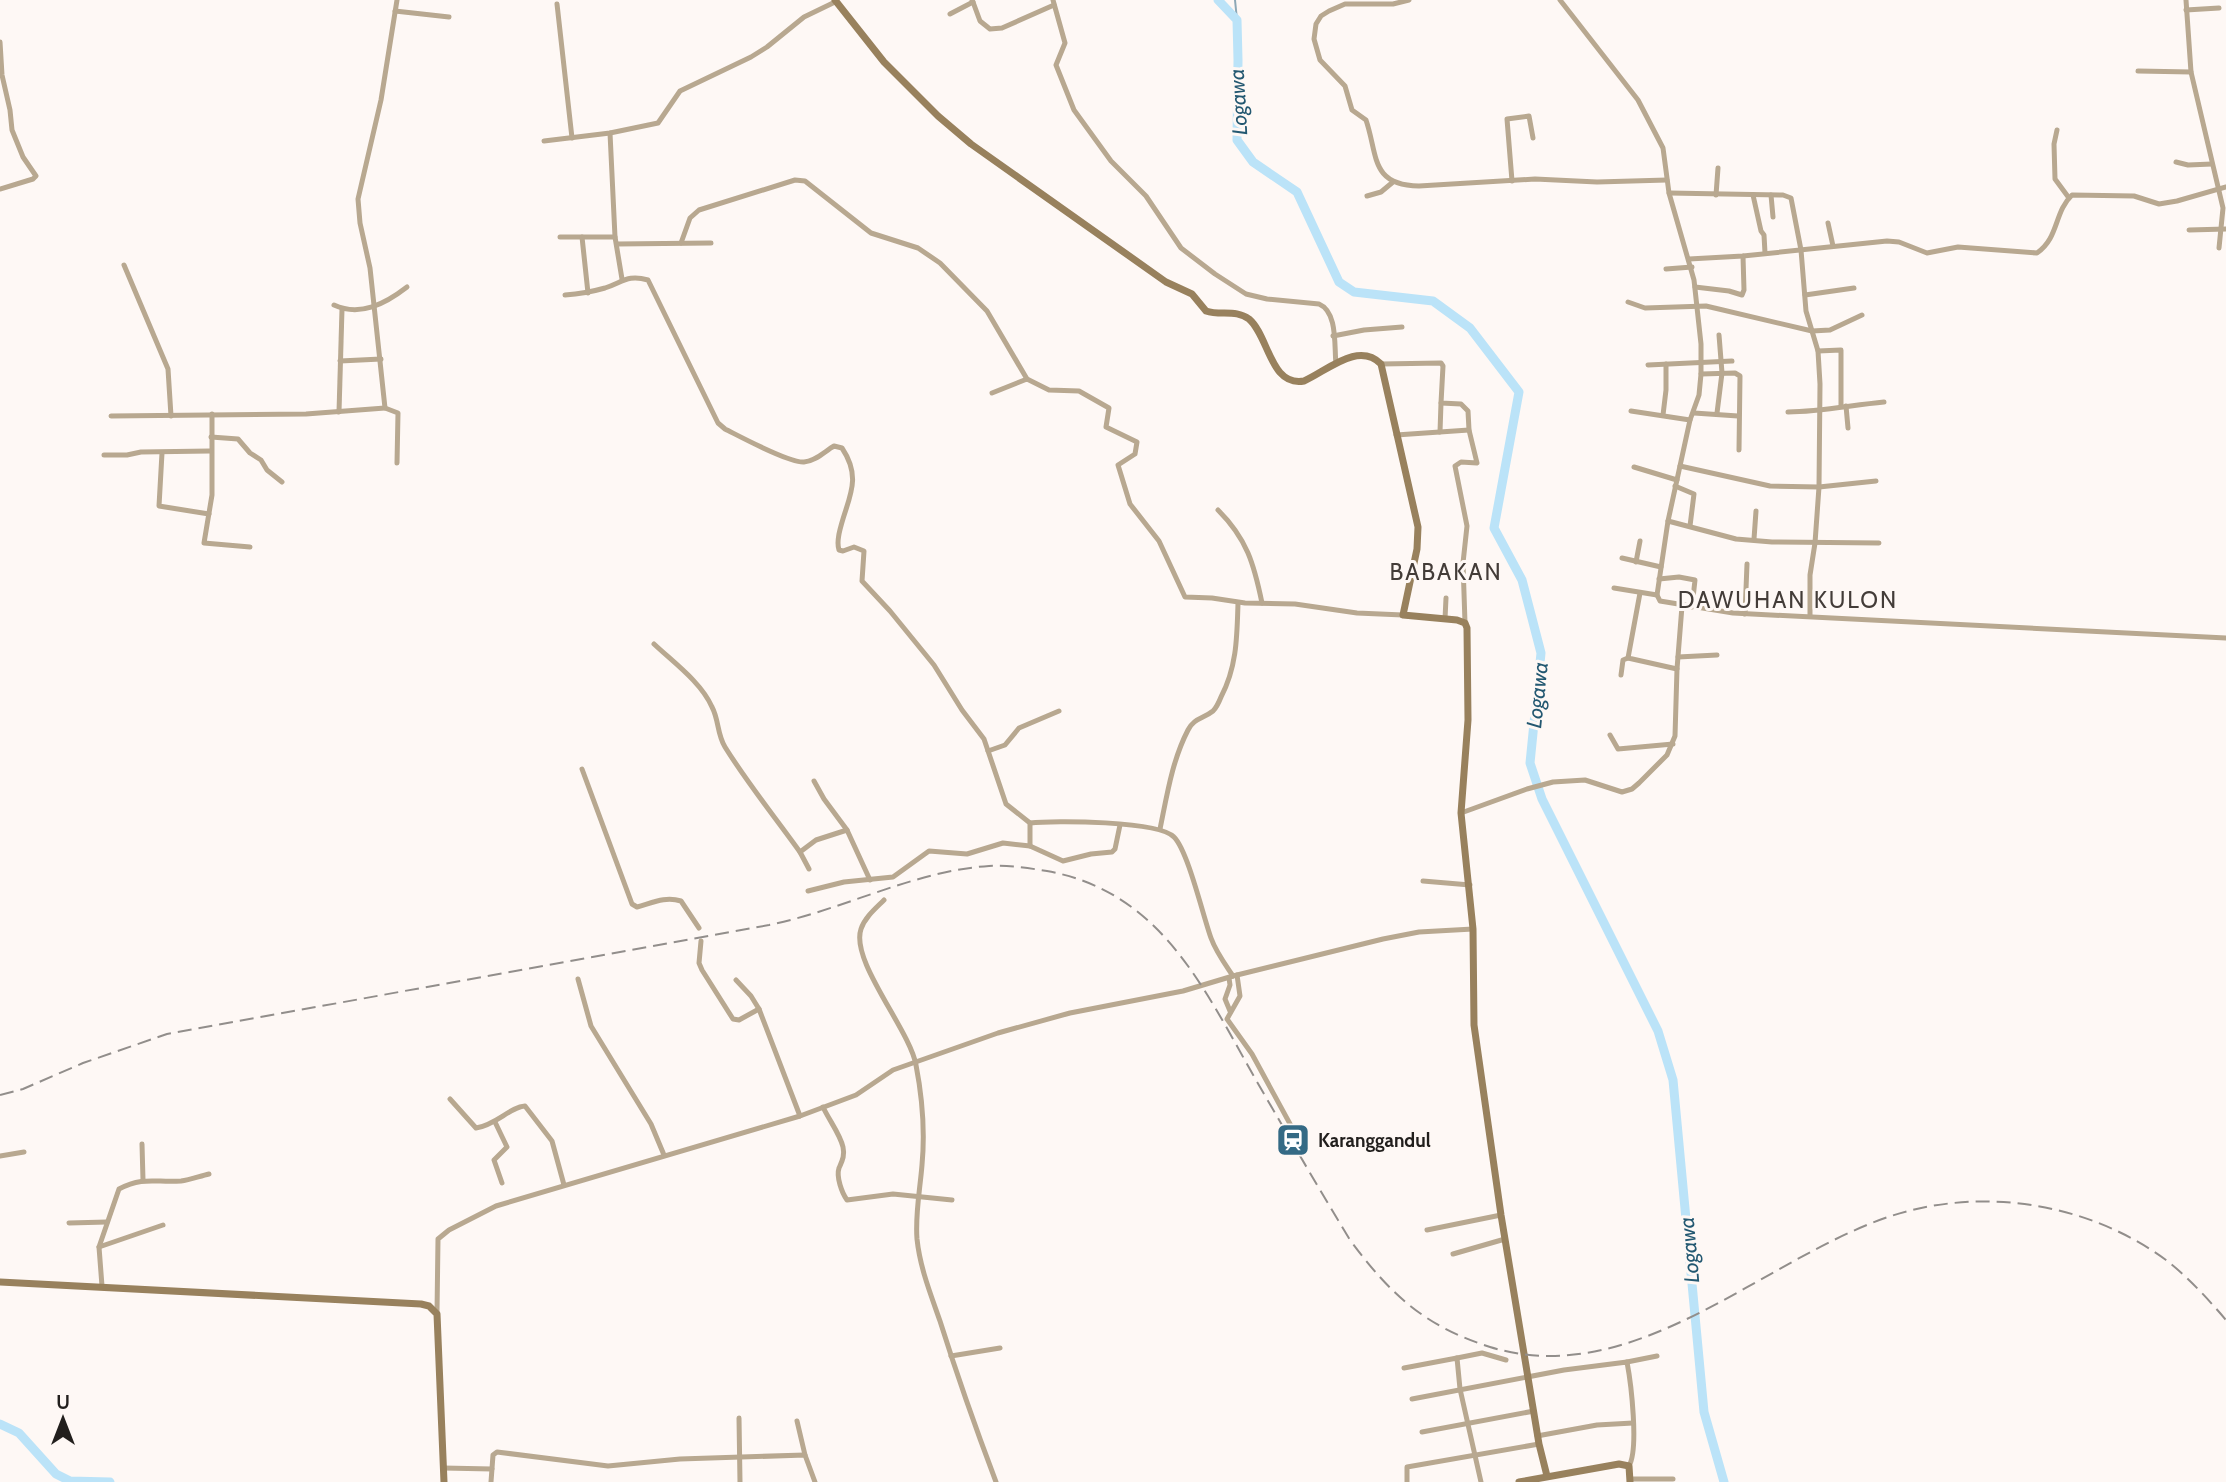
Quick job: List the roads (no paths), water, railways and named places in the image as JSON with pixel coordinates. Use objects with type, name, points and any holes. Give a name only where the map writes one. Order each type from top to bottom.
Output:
[{"type":"main road","points":[[835,1],[884,62],[938,116],[971,144],[1166,282],[1192,294],[1206,311],[1240,314],[1247,318],[1256,328],[1273,362],[1286,379],[1304,381],[1349,358],[1361,355],[1373,357],[1381,364],[1418,535],[1403,615],[1465,623],[1467,628],[1468,720],[1461,813],[1473,929],[1475,1034],[1501,1215],[1538,1440],[1547,1476]]},
{"type":"main road","points":[[0,1282],[429,1306],[438,1314],[444,1482]]},
{"type":"main road","points":[[1519,1482],[1619,1464],[1629,1466],[1630,1480]]},
{"type":"street","points":[[385,408],[370,268],[358,200],[381,100],[397,0]]},
{"type":"street","points":[[1409,0],[1345,4],[1328,10],[1316,24],[1314,38],[1320,60],[1345,86],[1352,110],[1366,120],[1376,161],[1387,178],[1393,182],[1419,186],[1512,181],[1667,180]]},
{"type":"street","points":[[1560,0],[1638,100],[1663,148],[1669,193],[1692,267],[1698,305],[1702,374],[1668,520],[1657,595],[1661,602],[1745,614],[2226,638]]},
{"type":"street","points":[[2186,0],[2191,72],[2224,208],[2219,247]]},
{"type":"street","points":[[544,141],[610,133],[658,123],[680,91],[751,57],[804,17],[835,1]]},
{"type":"street","points":[[950,14],[972,1],[980,21],[990,29],[1002,28],[1053,2],[1065,43],[1056,65],[1074,110],[1111,161],[1146,196],[1175,241],[1190,256],[1247,294],[1324,306],[1331,314],[1336,365]]},
{"type":"street","points":[[557,4],[572,138]]},
{"type":"street","points":[[2186,10],[2219,8]]},
{"type":"street","points":[[395,11],[449,18]]},
{"type":"street","points":[[0,42],[2,75],[12,130],[36,176],[0,188]]},
{"type":"street","points":[[2138,71],[2191,72]]},
{"type":"street","points":[[1,111],[10,110]]},
{"type":"street","points":[[1512,181],[1507,119],[1530,116],[1533,138]]},
{"type":"street","points":[[2057,130],[2054,144],[2055,179],[2069,198]]},
{"type":"street","points":[[610,133],[616,241],[622,279]]},
{"type":"street","points":[[2176,162],[2188,165],[2212,164]]},
{"type":"street","points":[[1716,195],[1718,168]]},
{"type":"street","points":[[681,243],[690,218],[699,210],[795,180],[805,181],[871,233],[918,248],[940,263],[987,311],[1027,379],[1048,390],[1079,391],[1109,408],[1106,427],[1137,442],[1135,454],[1118,465],[1130,504],[1159,541],[1184,595],[1189,599],[1295,604],[1357,613],[1403,615]]},
{"type":"street","points":[[1367,195],[1381,192],[1393,182]]},
{"type":"street","points":[[1689,259],[1888,241],[1899,242],[1927,253],[1958,247],[2037,253],[2051,240],[2060,210],[2069,198],[2079,193],[2130,195],[2159,204],[2226,187]]},
{"type":"street","points":[[1669,193],[1783,195],[1791,198],[1801,250],[1805,295],[1818,351],[1819,487],[1810,575],[1810,616]]},
{"type":"street","points":[[1753,195],[1765,253]]},
{"type":"street","points":[[1771,195],[1773,217]]},
{"type":"street","points":[[1828,223],[1833,246]]},
{"type":"street","points":[[2189,230],[2223,229]]},
{"type":"street","points":[[559,237],[711,243]]},
{"type":"street","points":[[582,237],[588,293]]},
{"type":"street","points":[[1695,287],[1742,295],[1743,256]]},
{"type":"street","points":[[124,265],[168,369],[171,416]]},
{"type":"street","points":[[1666,269],[1692,267]]},
{"type":"street","points":[[565,295],[588,293],[609,287],[622,279],[641,278],[650,282],[718,423],[725,429],[784,457],[801,462],[817,458],[834,446],[842,448],[849,458],[854,474],[853,493],[837,546],[843,551],[854,547],[864,551],[862,581],[934,665],[984,740],[1003,799],[1014,813],[1030,824],[1056,821],[1160,829],[1169,833],[1177,842],[1211,938],[1233,976],[1240,996],[1227,1018],[1252,1054],[1302,1146]]},
{"type":"street","points":[[334,305],[342,309],[374,308],[407,287]]},
{"type":"street","points":[[1805,295],[1854,288]]},
{"type":"street","points":[[1628,302],[1645,309],[1698,305],[1812,331],[1830,330],[1862,315]]},
{"type":"street","points":[[339,412],[342,309]]},
{"type":"street","points":[[1333,336],[1402,327]]},
{"type":"street","points":[[1717,413],[1721,373],[1719,335]]},
{"type":"street","points":[[1818,351],[1841,350],[1848,428]]},
{"type":"street","points":[[340,361],[381,359]]},
{"type":"street","points":[[1648,365],[1732,361]]},
{"type":"street","points":[[1381,364],[1441,363],[1440,432]]},
{"type":"street","points":[[1663,415],[1666,364]]},
{"type":"street","points":[[1702,374],[1735,373],[1740,376],[1739,450]]},
{"type":"street","points":[[992,393],[1027,379]]},
{"type":"street","points":[[1788,412],[1820,411],[1884,402]]},
{"type":"street","points":[[1441,403],[1463,405],[1468,411],[1469,430],[1477,463],[1461,462],[1455,466],[1467,526],[1463,564],[1465,623]]},
{"type":"street","points":[[111,416],[339,412],[385,408],[398,413],[397,463]]},
{"type":"street","points":[[1631,411],[1690,420]]},
{"type":"street","points":[[1693,413],[1738,416]]},
{"type":"street","points":[[212,414],[212,495],[205,544],[250,547]]},
{"type":"street","points":[[1396,435],[1469,430]]},
{"type":"street","points":[[211,437],[238,439],[282,482]]},
{"type":"street","points":[[104,456],[141,452],[210,451]]},
{"type":"street","points":[[162,453],[159,506],[209,514]]},
{"type":"street","points":[[1680,466],[1769,486],[1819,487],[1876,481]]},
{"type":"street","points":[[1634,467],[1676,483],[1694,494],[1689,526]]},
{"type":"street","points":[[1218,510],[1239,535],[1249,553],[1262,603]]},
{"type":"street","points":[[1754,540],[1756,511]]},
{"type":"street","points":[[1668,520],[1725,537],[1815,543],[1879,543]]},
{"type":"street","points":[[1636,562],[1640,541]]},
{"type":"street","points":[[1622,558],[1661,567]]},
{"type":"street","points":[[1745,614],[1747,564]]},
{"type":"street","points":[[1659,579],[1679,577],[1695,580],[1692,607]]},
{"type":"street","points":[[1614,588],[1657,595]]},
{"type":"street","points":[[1628,658],[1640,593]]},
{"type":"street","points":[[1445,619],[1446,598]]},
{"type":"street","points":[[1160,829],[1174,764],[1188,729],[1195,720],[1214,710],[1234,665],[1238,603]]},
{"type":"street","points":[[1461,813],[1553,782],[1585,780],[1616,791],[1627,791],[1639,783],[1663,759],[1672,744],[1676,727],[1676,668],[1682,606]]},
{"type":"street","points":[[654,644],[710,701],[717,719],[720,739],[751,788],[800,852],[809,869]]},
{"type":"street","points":[[1678,657],[1717,655]]},
{"type":"street","points":[[1621,675],[1623,660],[1628,658],[1676,668]]},
{"type":"street","points":[[988,751],[1005,745],[1019,728],[1059,710]]},
{"type":"street","points":[[1609,735],[1618,749],[1672,744]]},
{"type":"street","points":[[582,768],[634,906],[671,898],[677,900],[699,928]]},
{"type":"street","points":[[814,781],[847,830],[870,880]]},
{"type":"street","points":[[1030,824],[1030,846]]},
{"type":"street","points":[[808,891],[844,882],[899,875],[929,851],[967,855],[1003,843],[1030,846],[1063,861],[1112,852],[1120,825]]},
{"type":"street","points":[[800,852],[816,840],[847,830]]},
{"type":"street","points":[[1423,881],[1470,885]]},
{"type":"street","points":[[884,900],[864,921],[859,935],[875,983],[916,1062],[923,1161],[918,1196],[917,1238],[920,1257],[951,1356],[996,1482]]},
{"type":"street","points":[[438,1314],[436,1245],[439,1237],[496,1206],[664,1154],[800,1116],[856,1095],[885,1074],[916,1062],[1070,1013],[1183,991],[1233,976],[1409,934],[1473,929]]},
{"type":"street","points":[[701,941],[699,963],[733,1019],[739,1020],[759,1009]]},
{"type":"street","points":[[1230,1011],[1224,999],[1233,976]]},
{"type":"street","points":[[578,979],[591,1026],[652,1124],[664,1154]]},
{"type":"street","points":[[736,980],[759,1009],[800,1116]]},
{"type":"street","points":[[450,1099],[474,1127],[479,1128],[525,1105],[552,1141],[564,1185]]},
{"type":"street","points":[[824,1107],[843,1146],[844,1162],[839,1167],[839,1176],[845,1198],[854,1200],[885,1194],[952,1200]]},
{"type":"street","points":[[495,1122],[507,1147],[494,1160],[502,1184]]},
{"type":"street","points":[[142,1144],[143,1180]]},
{"type":"street","points":[[0,1156],[24,1152]]},
{"type":"street","points":[[102,1286],[99,1247],[119,1189],[133,1181],[182,1181],[209,1174]]},
{"type":"street","points":[[1427,1230],[1501,1215]]},
{"type":"street","points":[[69,1223],[107,1222]]},
{"type":"street","points":[[99,1247],[163,1225]]},
{"type":"street","points":[[1453,1254],[1505,1239]]},
{"type":"street","points":[[951,1356],[1000,1348]]},
{"type":"street","points":[[1404,1368],[1482,1353],[1506,1360]]},
{"type":"street","points":[[1412,1399],[1528,1376],[1657,1356]]},
{"type":"street","points":[[1457,1358],[1460,1389],[1481,1482]]},
{"type":"street","points":[[1627,1362],[1633,1423],[1632,1457],[1629,1466]]},
{"type":"street","points":[[1422,1432],[1534,1411]]},
{"type":"street","points":[[739,1418],[740,1482]]},
{"type":"street","points":[[797,1420],[805,1455],[816,1482]]},
{"type":"street","points":[[1406,1482],[1407,1467],[1474,1456],[1597,1425],[1633,1423]]},
{"type":"street","points":[[491,1482],[493,1455],[497,1452],[608,1466],[680,1459],[805,1455]]},
{"type":"street","points":[[443,1468],[492,1469]]},
{"type":"street","points":[[1630,1480],[1672,1479]]},
{"type":"waterway","name":"Logawa","points":[[1218,0],[1237,20],[1237,140],[1253,162],[1297,192],[1339,282],[1354,292],[1433,301],[1470,328],[1519,392],[1494,528],[1522,580],[1541,653],[1530,763],[1542,799],[1658,1031],[1673,1080],[1704,1412],[1724,1482]]},
{"type":"waterway","points":[[1235,0],[1237,20]]},
{"type":"waterway","points":[[0,1424],[19,1433],[56,1474],[70,1481],[110,1482]]},
{"type":"railway","points":[[0,1095],[23,1089],[83,1063],[167,1034],[769,925],[961,869],[1018,867],[1047,871],[1087,882],[1121,900],[1150,922],[1175,949],[1218,1012],[1350,1240],[1379,1277],[1410,1306],[1467,1339],[1490,1347],[1543,1356],[1595,1351],[1645,1337],[1695,1315],[1840,1237],[1888,1217],[1959,1202],[2032,1205],[2102,1224],[2135,1240],[2166,1260],[2198,1288],[2226,1320]]},
{"type":"place","name":"Karanggandul","points":[[1293,1140]]},
{"type":"district","name":"BABAKAN","points":[[1446,572]]},
{"type":"district","name":"DAWUHAN KULON","points":[[1788,600]]}]
